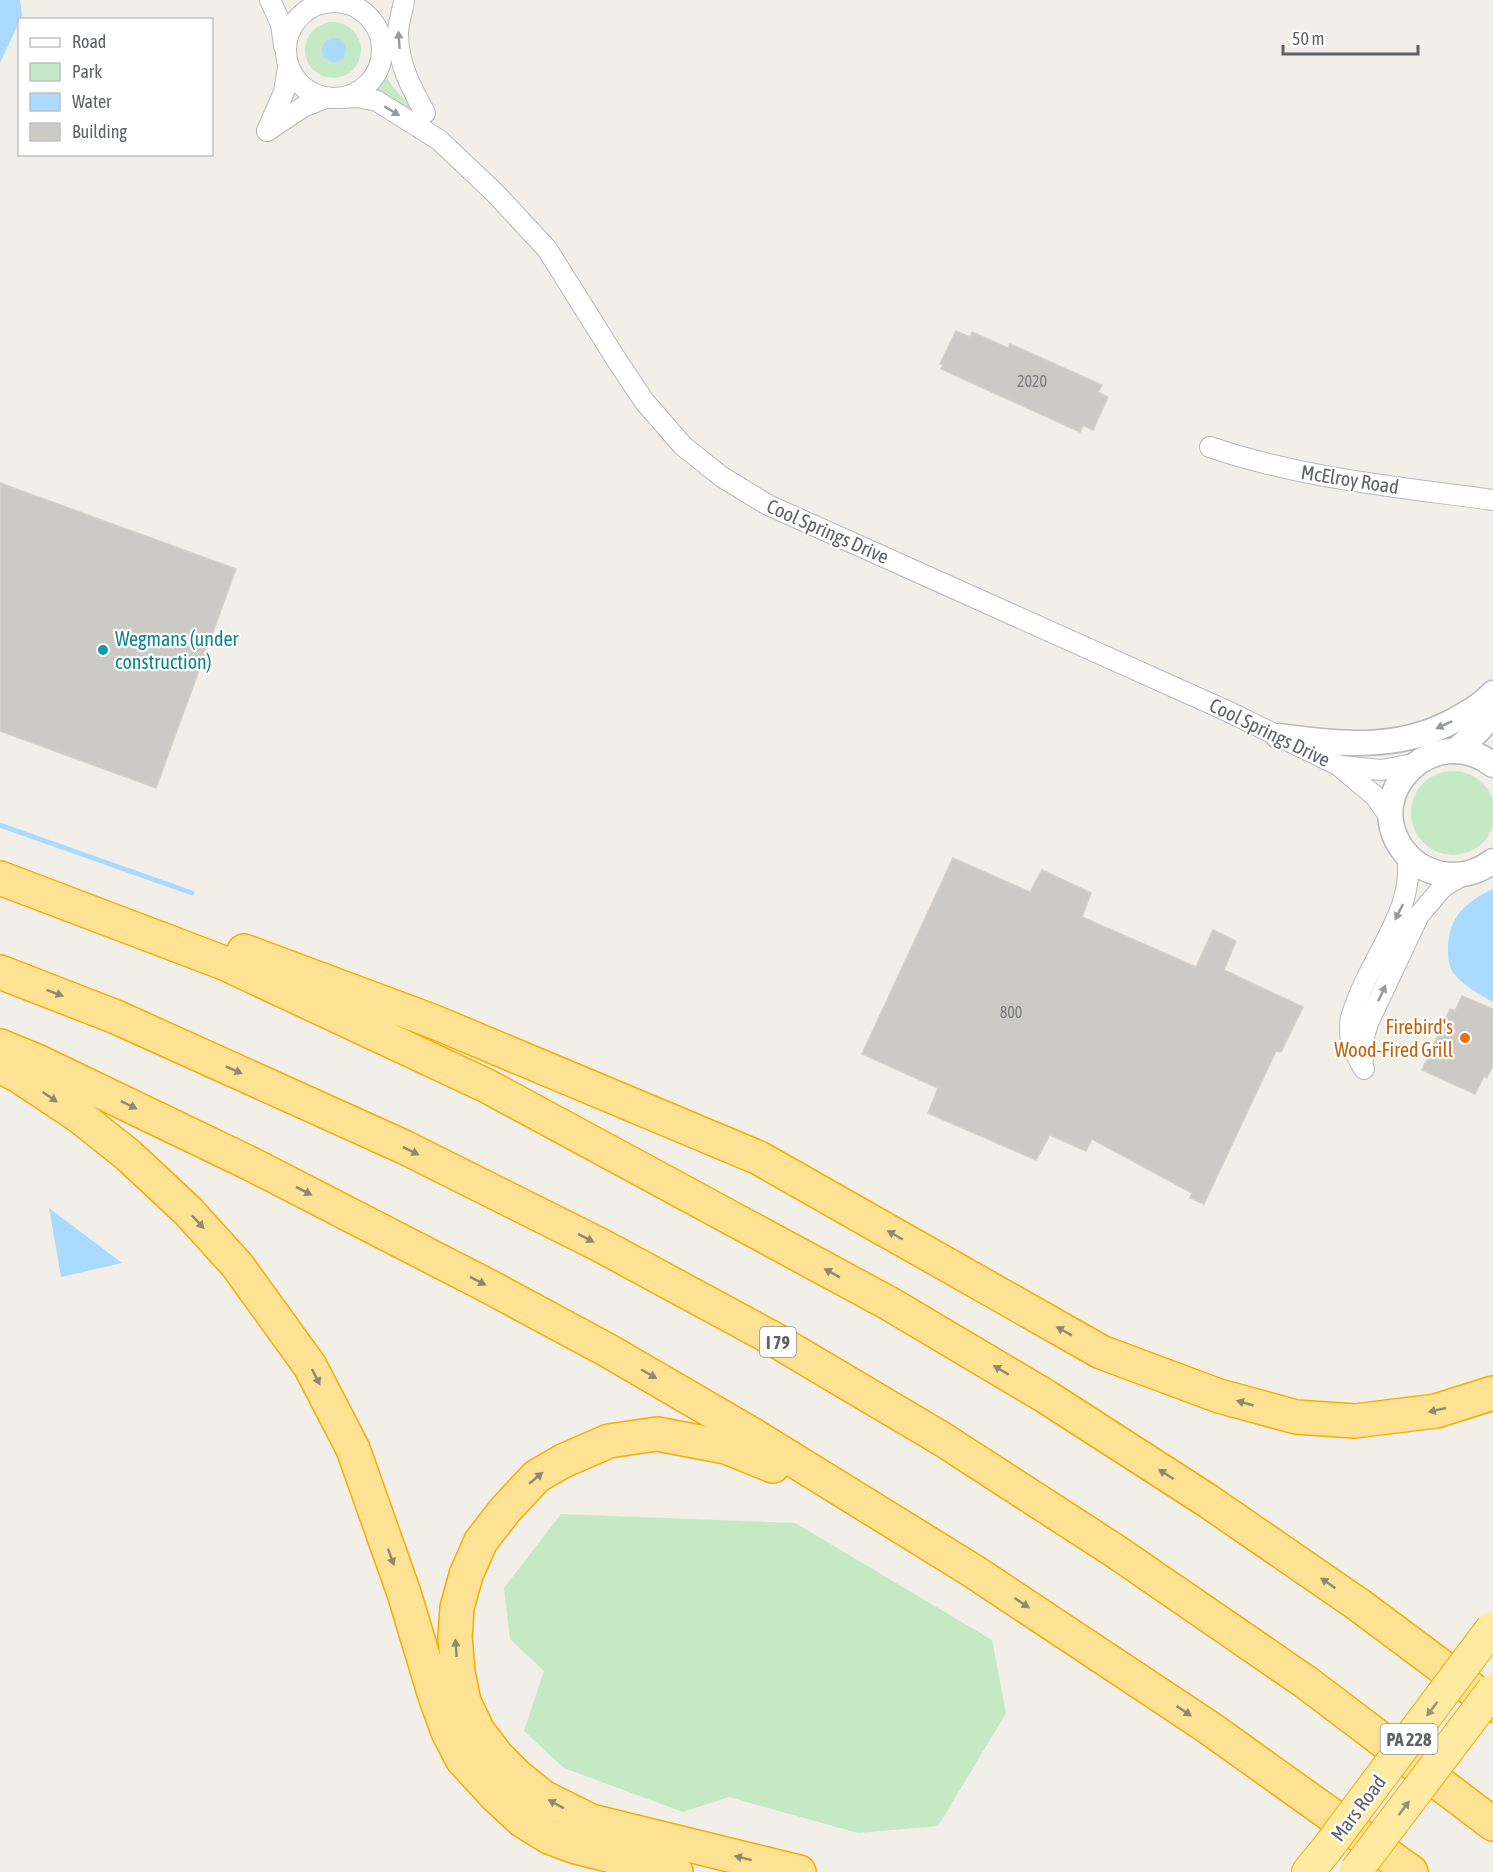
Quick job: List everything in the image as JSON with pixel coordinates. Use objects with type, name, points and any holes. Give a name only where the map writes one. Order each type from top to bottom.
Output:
[{"type":"highway","points":[[0,864],[92,894],[432,1021],[759,1158],[1101,1352],[1219,1395],[1296,1417],[1355,1421],[1436,1411],[1493,1393]]},
{"type":"highway","points":[[0,878],[224,963],[487,1086],[890,1304],[1035,1390],[1208,1501],[1359,1605],[1493,1705]]},
{"type":"highway","name":"I 79","points":[[0,972],[116,1017],[404,1147],[600,1245],[770,1337],[942,1439],[1115,1551],[1307,1683],[1493,1824]]},
{"type":"highway","points":[[0,1046],[39,1062],[251,1164],[607,1350],[753,1435],[973,1571],[1208,1727],[1411,1872]]},
{"type":"highway","points":[[0,1066],[79,1116],[128,1155],[188,1211],[237,1264],[310,1366],[353,1449],[404,1593],[435,1696],[448,1732],[462,1759],[509,1809],[523,1821],[549,1837],[576,1847],[675,1872]]},
{"type":"highway","points":[[799,1872],[591,1821],[543,1797],[497,1756],[478,1731],[464,1702],[458,1672],[455,1637],[457,1608],[466,1575],[481,1541],[506,1509],[537,1476],[563,1461],[609,1441],[657,1434],[726,1447],[798,1477],[973,1571]]},
{"type":"highway","points":[[1359,1605],[1493,1685]]},
{"type":"highway","name":"Mars Road","points":[[1317,1861],[1493,1628]]},
{"type":"highway","name":"Mars Road","points":[[1355,1872],[1493,1690]]},
{"type":"street","points":[[270,0],[281,24],[287,59],[294,78],[313,94],[333,98]]},
{"type":"street","points":[[297,0],[337,1],[356,6],[368,15],[380,33],[382,54],[378,70],[369,84],[356,93],[303,107],[267,131],[284,92],[290,30],[295,20],[303,12],[337,1]]},
{"type":"street","points":[[404,0],[398,31],[401,60],[408,82],[425,113]]},
{"type":"street","name":"Cool Springs Drive","points":[[382,54],[394,82],[425,113],[439,140]]},
{"type":"street","name":"Cool Springs Drive","points":[[333,98],[358,97],[377,101],[439,140],[495,193],[548,249],[644,401],[683,446],[722,477],[777,509],[1225,710],[1338,765],[1375,796],[1391,819]]},
{"type":"street","name":"McElroy Road","points":[[1210,447],[1275,467],[1493,500]]},
{"type":"street","points":[[1278,736],[1338,743],[1396,741],[1420,736],[1446,725],[1467,714],[1493,693]]},
{"type":"street","points":[[1455,751],[1478,732],[1493,714]]},
{"type":"street","points":[[1463,874],[1433,872],[1407,855],[1396,838],[1391,819],[1391,808],[1396,789],[1400,780],[1414,764],[1432,754],[1455,751],[1473,754],[1493,765]]},
{"type":"street","name":"Cool Springs Drive","points":[[1338,765],[1381,770],[1414,764]]},
{"type":"street","points":[[1407,855],[1409,867],[1404,902],[1364,982],[1349,1028],[1352,1044],[1364,1069],[1363,1040],[1368,1023],[1419,915],[1443,887],[1463,874],[1483,868],[1493,861]]},
{"type":"green space","points":[[333,22],[348,27],[356,35],[361,50],[356,65],[348,73],[333,78],[318,73],[310,65],[305,50],[310,35],[318,27]]},
{"type":"green space","points":[[385,74],[394,88],[427,127],[372,91]]},
{"type":"green space","points":[[1453,771],[1469,774],[1483,783],[1492,797],[1494,821],[1492,829],[1483,843],[1469,852],[1453,855],[1437,852],[1423,843],[1414,829],[1411,813],[1414,797],[1423,783],[1437,774]]},
{"type":"green space","points":[[561,1514],[795,1523],[992,1640],[1006,1713],[938,1826],[858,1833],[729,1797],[683,1812],[564,1768],[524,1731],[544,1671],[510,1639],[504,1588]]},
{"type":"water","points":[[0,0],[20,0],[22,16],[18,18],[18,25],[0,63]]},
{"type":"water","points":[[334,38],[343,41],[346,50],[343,59],[334,62],[325,59],[322,50],[325,41]]},
{"type":"water","points":[[1493,889],[1493,1002],[1471,989],[1456,976],[1450,965],[1448,948],[1451,927],[1461,911],[1475,899]]},
{"type":"water","points":[[49,1208],[122,1263],[61,1277]]},
{"type":"building","points":[[956,331],[970,337],[972,332],[1008,348],[1010,344],[1102,385],[1098,392],[1108,397],[1093,430],[1083,425],[1080,432],[941,369],[943,365],[940,364]]},
{"type":"building","name":"Wegmans (under construction)","points":[[0,483],[236,569],[156,788],[0,731]]},
{"type":"building","points":[[953,858],[1030,892],[1042,870],[1091,893],[1082,917],[1196,967],[1213,930],[1236,941],[1224,970],[1303,1007],[1281,1052],[1276,1051],[1204,1204],[1190,1198],[1192,1193],[1092,1139],[1086,1151],[1050,1135],[1036,1160],[928,1113],[938,1088],[862,1054]]},
{"type":"building","name":"Firebird's Wood-Fired Grill","points":[[1462,996],[1493,1009],[1493,1065],[1487,1078],[1484,1076],[1475,1094],[1422,1070],[1450,1009],[1455,1011]]},
{"type":"waterway","points":[[0,825],[192,893]]},
{"type":"place","name":"Wegmans (under construction)","points":[[103,650]]},
{"type":"place","name":"Firebird's Wood-Fired Grill","points":[[1465,1038]]}]
